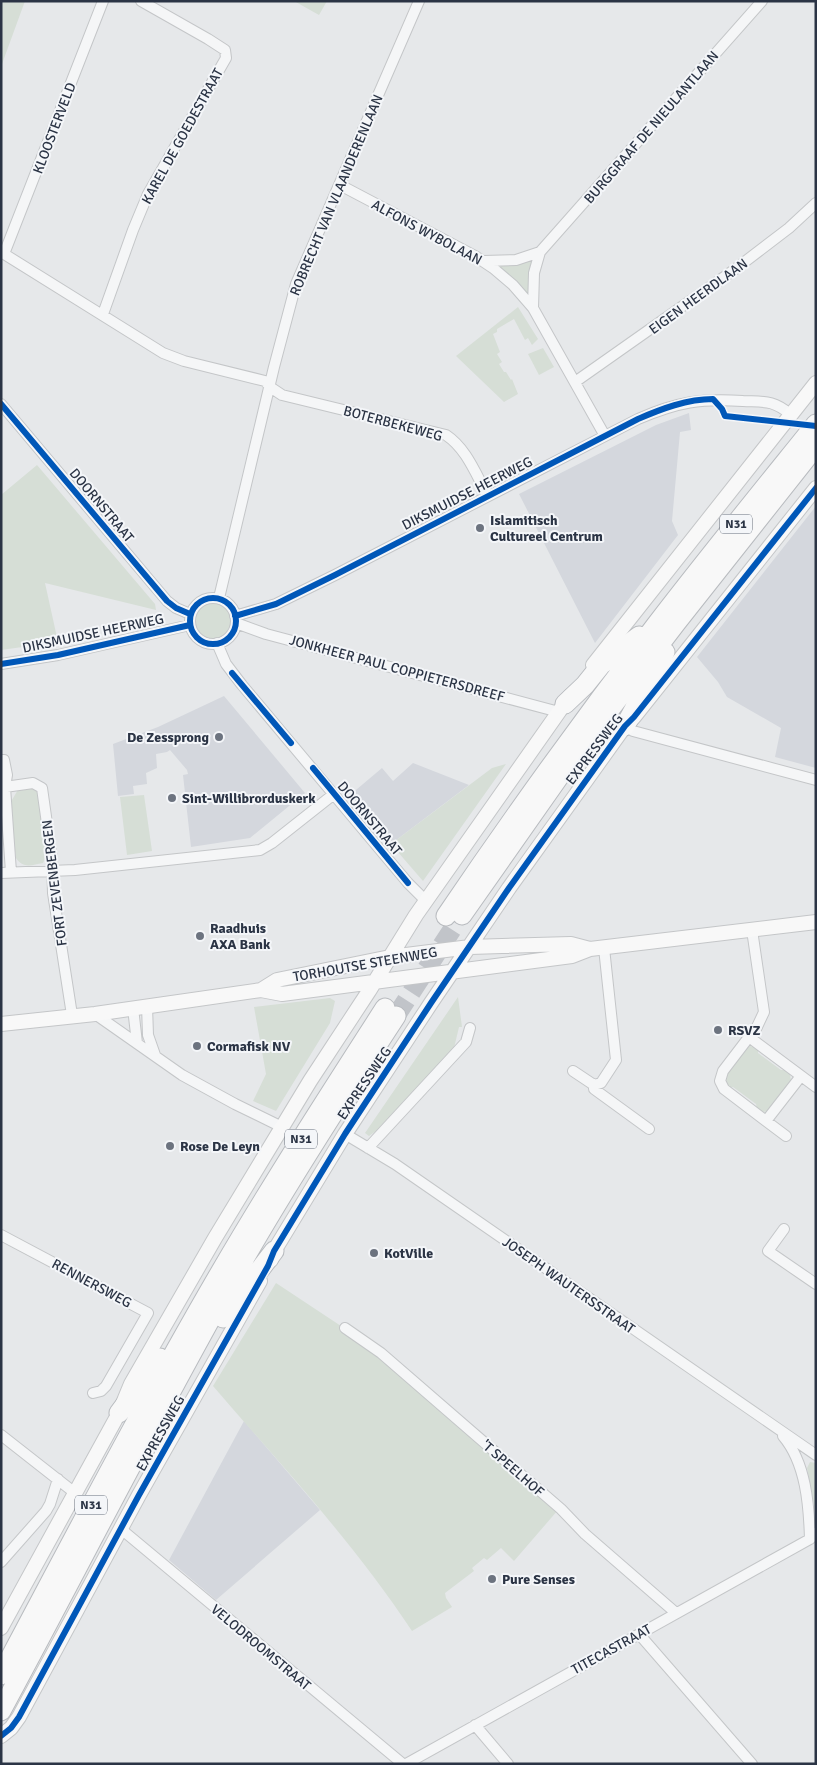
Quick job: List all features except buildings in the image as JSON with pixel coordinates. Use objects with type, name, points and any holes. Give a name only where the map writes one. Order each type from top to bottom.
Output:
[{"type":"highway","name":"EXPRESSWEG","points":[[816,424],[656,624],[510,821],[452,919],[676,622],[816,446]]},
{"type":"highway","points":[[625,726],[669,644],[676,622]]},
{"type":"highway","points":[[562,708],[585,685],[601,665],[656,624]]},
{"type":"highway","name":"EXPRESSWEG","points":[[1,1711],[191,1339],[272,1186],[391,1012]]},
{"type":"highway","points":[[119,1413],[165,1352],[216,1328],[274,1251]]},
{"type":"highway","name":"EXPRESSWEG","points":[[1,1675],[136,1421],[191,1339]]},
{"type":"street","name":"KLOOSTERVELD","points":[[3,253],[103,1]]},
{"type":"street","name":"KAREL DE GOEDESTRAAT","points":[[103,314],[148,194],[226,58],[224,50],[208,39],[141,1]]},
{"type":"street","name":"ROBRECHT VAN VLAANDERENLAAN","points":[[219,598],[296,284],[419,1]]},
{"type":"street","name":"BURGGRAAF DE NIEULANTLAAN","points":[[533,308],[534,273],[540,252],[762,1]]},
{"type":"street","name":"ALFONS WYBOLAAN","points":[[340,185],[484,261],[513,285],[533,308],[605,436]]},
{"type":"street","name":"EIGEN HEERDLAAN","points":[[575,382],[734,270],[816,204]]},
{"type":"street","points":[[484,261],[516,260],[540,252]]},
{"type":"street","name":"BOTERBEKEWEG","points":[[3,253],[163,352],[184,361],[265,381],[282,395],[446,435],[463,451],[488,496]]},
{"type":"street","points":[[1,1628],[119,1413],[131,1384],[210,1246],[310,1081],[426,900],[581,680],[816,383]]},
{"type":"street","name":"DIKSMUIDSE HEERWEG","points":[[235,619],[276,604],[335,575],[659,410],[703,399],[776,404],[790,414]]},
{"type":"street","name":"DOORNSTRAAT","points":[[1,404],[167,601],[176,608],[190,614]]},
{"type":"street","name":"EXPRESSWEG","points":[[1,1736],[20,1717],[120,1530],[268,1266],[274,1251],[344,1134],[541,842],[625,726],[816,488]]},
{"type":"street","points":[[219,598],[230,606],[235,619],[230,636],[217,643],[203,642],[197,638],[190,625],[190,614],[199,602],[205,599],[219,598]]},
{"type":"street","name":"JONKHEER PAUL COPPIETERSDREEF","points":[[235,619],[266,634],[562,708]]},
{"type":"street","name":"DIKSMUIDSE HEERWEG","points":[[1,664],[58,655],[190,625]]},
{"type":"street","name":"DOORNSTRAAT","points":[[217,643],[222,657],[232,672],[408,883],[426,900]]},
{"type":"street","points":[[625,726],[632,731],[816,780]]},
{"type":"street","points":[[1,760],[4,760],[7,775],[5,787],[6,872],[52,872],[260,850],[334,794]]},
{"type":"street","name":"FORT ZEVENBERGEN","points":[[5,787],[33,783],[42,788],[52,859],[53,893],[72,1015]]},
{"type":"street","name":"TORHOUTSE STEENWEG","points":[[1,1024],[95,1014],[262,990],[282,994],[572,956],[597,948],[816,922]]},
{"type":"street","points":[[752,930],[764,1012],[756,1029],[723,1071],[720,1081],[724,1089],[786,1136]]},
{"type":"street","name":"TORHOUTSE STEENWEG","points":[[262,990],[277,980],[390,957],[470,947],[571,944],[597,948]]},
{"type":"street","points":[[594,1085],[601,1083],[616,1060],[597,948]]},
{"type":"street","points":[[140,1007],[155,1056]]},
{"type":"street","points":[[137,1043],[140,1007]]},
{"type":"street","points":[[95,1014],[182,1075],[282,1128]]},
{"type":"street","points":[[368,1148],[466,1042],[470,1028]]},
{"type":"street","points":[[749,1037],[816,1087]]},
{"type":"street","points":[[573,1071],[594,1085],[594,1089],[649,1129]]},
{"type":"street","points":[[766,1121],[800,1076]]},
{"type":"street","name":"JOSEPH WAUTERSSTRAAT","points":[[344,1134],[386,1158],[816,1455]]},
{"type":"street","points":[[784,1229],[768,1251],[816,1284]]},
{"type":"street","name":"RENNERSWEG","points":[[1,1235],[148,1313],[106,1386],[101,1391],[93,1393]]},
{"type":"street","name":"'T SPEELHOF","points":[[345,1328],[388,1360],[676,1613]]},
{"type":"street","name":"JOSEPH WAUTERSSTRAAT","points":[[770,1424],[788,1442],[799,1462],[814,1538]]},
{"type":"street","points":[[1,1435],[75,1493]]},
{"type":"street","points":[[1,1562],[46,1511],[58,1479]]},
{"type":"street","name":"VELODROOMSTRAAT","points":[[120,1530],[404,1764]]},
{"type":"street","name":"TITECASTRAAT","points":[[404,1764],[814,1538]]},
{"type":"street","points":[[639,1634],[752,1764]]},
{"type":"street","points":[[475,1725],[508,1764]]},
{"type":"shaded area","points":[[1,1],[25,1],[2,64],[1,63]]},
{"type":"shaded area","points":[[294,1],[327,1],[319,15]]},
{"type":"shaded area","points":[[533,258],[529,295],[528,295],[499,266]]},
{"type":"shaded area","points":[[518,307],[538,339],[532,345],[528,338],[525,340],[514,319],[497,329],[497,332],[493,334],[500,352],[497,354],[502,362],[499,364],[512,379],[518,394],[504,402],[456,356]]},
{"type":"shaded area","points":[[543,348],[554,367],[539,375],[528,354]]},
{"type":"shaded area","points":[[689,413],[691,430],[680,432],[672,521],[678,535],[595,643],[519,494],[656,425]]},
{"type":"shaded area","points":[[37,465],[155,604],[156,610],[45,583],[58,642],[1,650],[1,495]]},
{"type":"shaded area","points":[[816,506],[816,768],[775,757],[781,728],[727,697],[718,682],[697,657]]},
{"type":"shaded area","points":[[212,601],[226,606],[231,620],[226,634],[212,639],[198,634],[193,620],[198,606]]},
{"type":"shaded area","points":[[224,696],[305,793],[250,838],[191,847],[183,775],[188,774],[187,770],[170,750],[156,754],[157,768],[146,773],[147,784],[133,786],[134,794],[118,796],[113,744],[158,727]]},
{"type":"shaded area","points":[[413,763],[469,785],[391,844],[350,795],[382,768],[393,781]]},
{"type":"shaded area","points":[[506,764],[423,881],[391,844],[492,768]]},
{"type":"shaded area","points":[[29,787],[36,791],[39,796],[47,855],[43,863],[25,865],[16,858],[9,805],[19,788]]},
{"type":"shaded area","points":[[144,795],[152,851],[127,855],[120,797]]},
{"type":"shaded area","points":[[458,997],[462,1027],[459,1027],[454,1048],[376,1131],[369,1136],[365,1133]]},
{"type":"shaded area","points":[[330,998],[335,1001],[330,1023],[276,1111],[253,1101],[266,1074],[254,1007]]},
{"type":"shaded area","points":[[747,1047],[758,1048],[758,1053],[781,1070],[786,1070],[790,1074],[791,1081],[769,1111],[763,1112],[757,1109],[756,1104],[733,1087],[728,1088],[724,1082],[724,1076]]},
{"type":"shaded area","points":[[276,1283],[344,1328],[381,1357],[558,1510],[514,1561],[501,1548],[487,1560],[484,1558],[472,1568],[474,1571],[445,1593],[452,1607],[412,1631],[390,1598],[341,1536],[291,1475],[213,1386]]},
{"type":"shaded area","points":[[244,1421],[320,1510],[216,1600],[169,1560]]},
{"type":"shaded area","points":[[810,1462],[816,1463],[816,1516],[807,1468]]},
{"type":"tunnel","points":[[396,1016],[457,922]]},
{"type":"cycle path","points":[[235,616],[276,604],[638,419],[665,408],[703,399],[713,399],[722,409],[725,416],[816,426]]},
{"type":"cycle path","points":[[1,404],[167,601],[176,608],[190,614]]},
{"type":"cycle path","points":[[1,1736],[11,1728],[19,1717],[139,1495],[268,1266],[274,1251],[345,1134],[509,888],[625,726],[816,488]]},
{"type":"cycle path","points":[[208,598],[218,598],[232,608],[236,621],[232,634],[226,640],[218,644],[208,644],[194,634],[190,626],[190,616],[200,602],[208,598]]},
{"type":"cycle path","points":[[1,664],[58,655],[190,625]]},
{"type":"cycle path","points":[[232,673],[291,743]]},
{"type":"cycle path","points":[[313,768],[408,883]]},
{"type":"place","name":"Islamitisch Cultureel Centrum","points":[[480,528]]},
{"type":"place","name":"De Zessprong","points":[[219,737]]},
{"type":"place","name":"Sint-Willibrorduskerk","points":[[172,798]]},
{"type":"place","name":"Raadhuis AXA Bank","points":[[200,936]]},
{"type":"place","name":"RSVZ","points":[[718,1030]]},
{"type":"place","name":"Cormafisk NV","points":[[197,1046]]},
{"type":"place","name":"Rose De Leyn","points":[[170,1146]]},
{"type":"place","name":"KotVille","points":[[374,1253]]},
{"type":"place","name":"Pure Senses","points":[[492,1579]]}]
